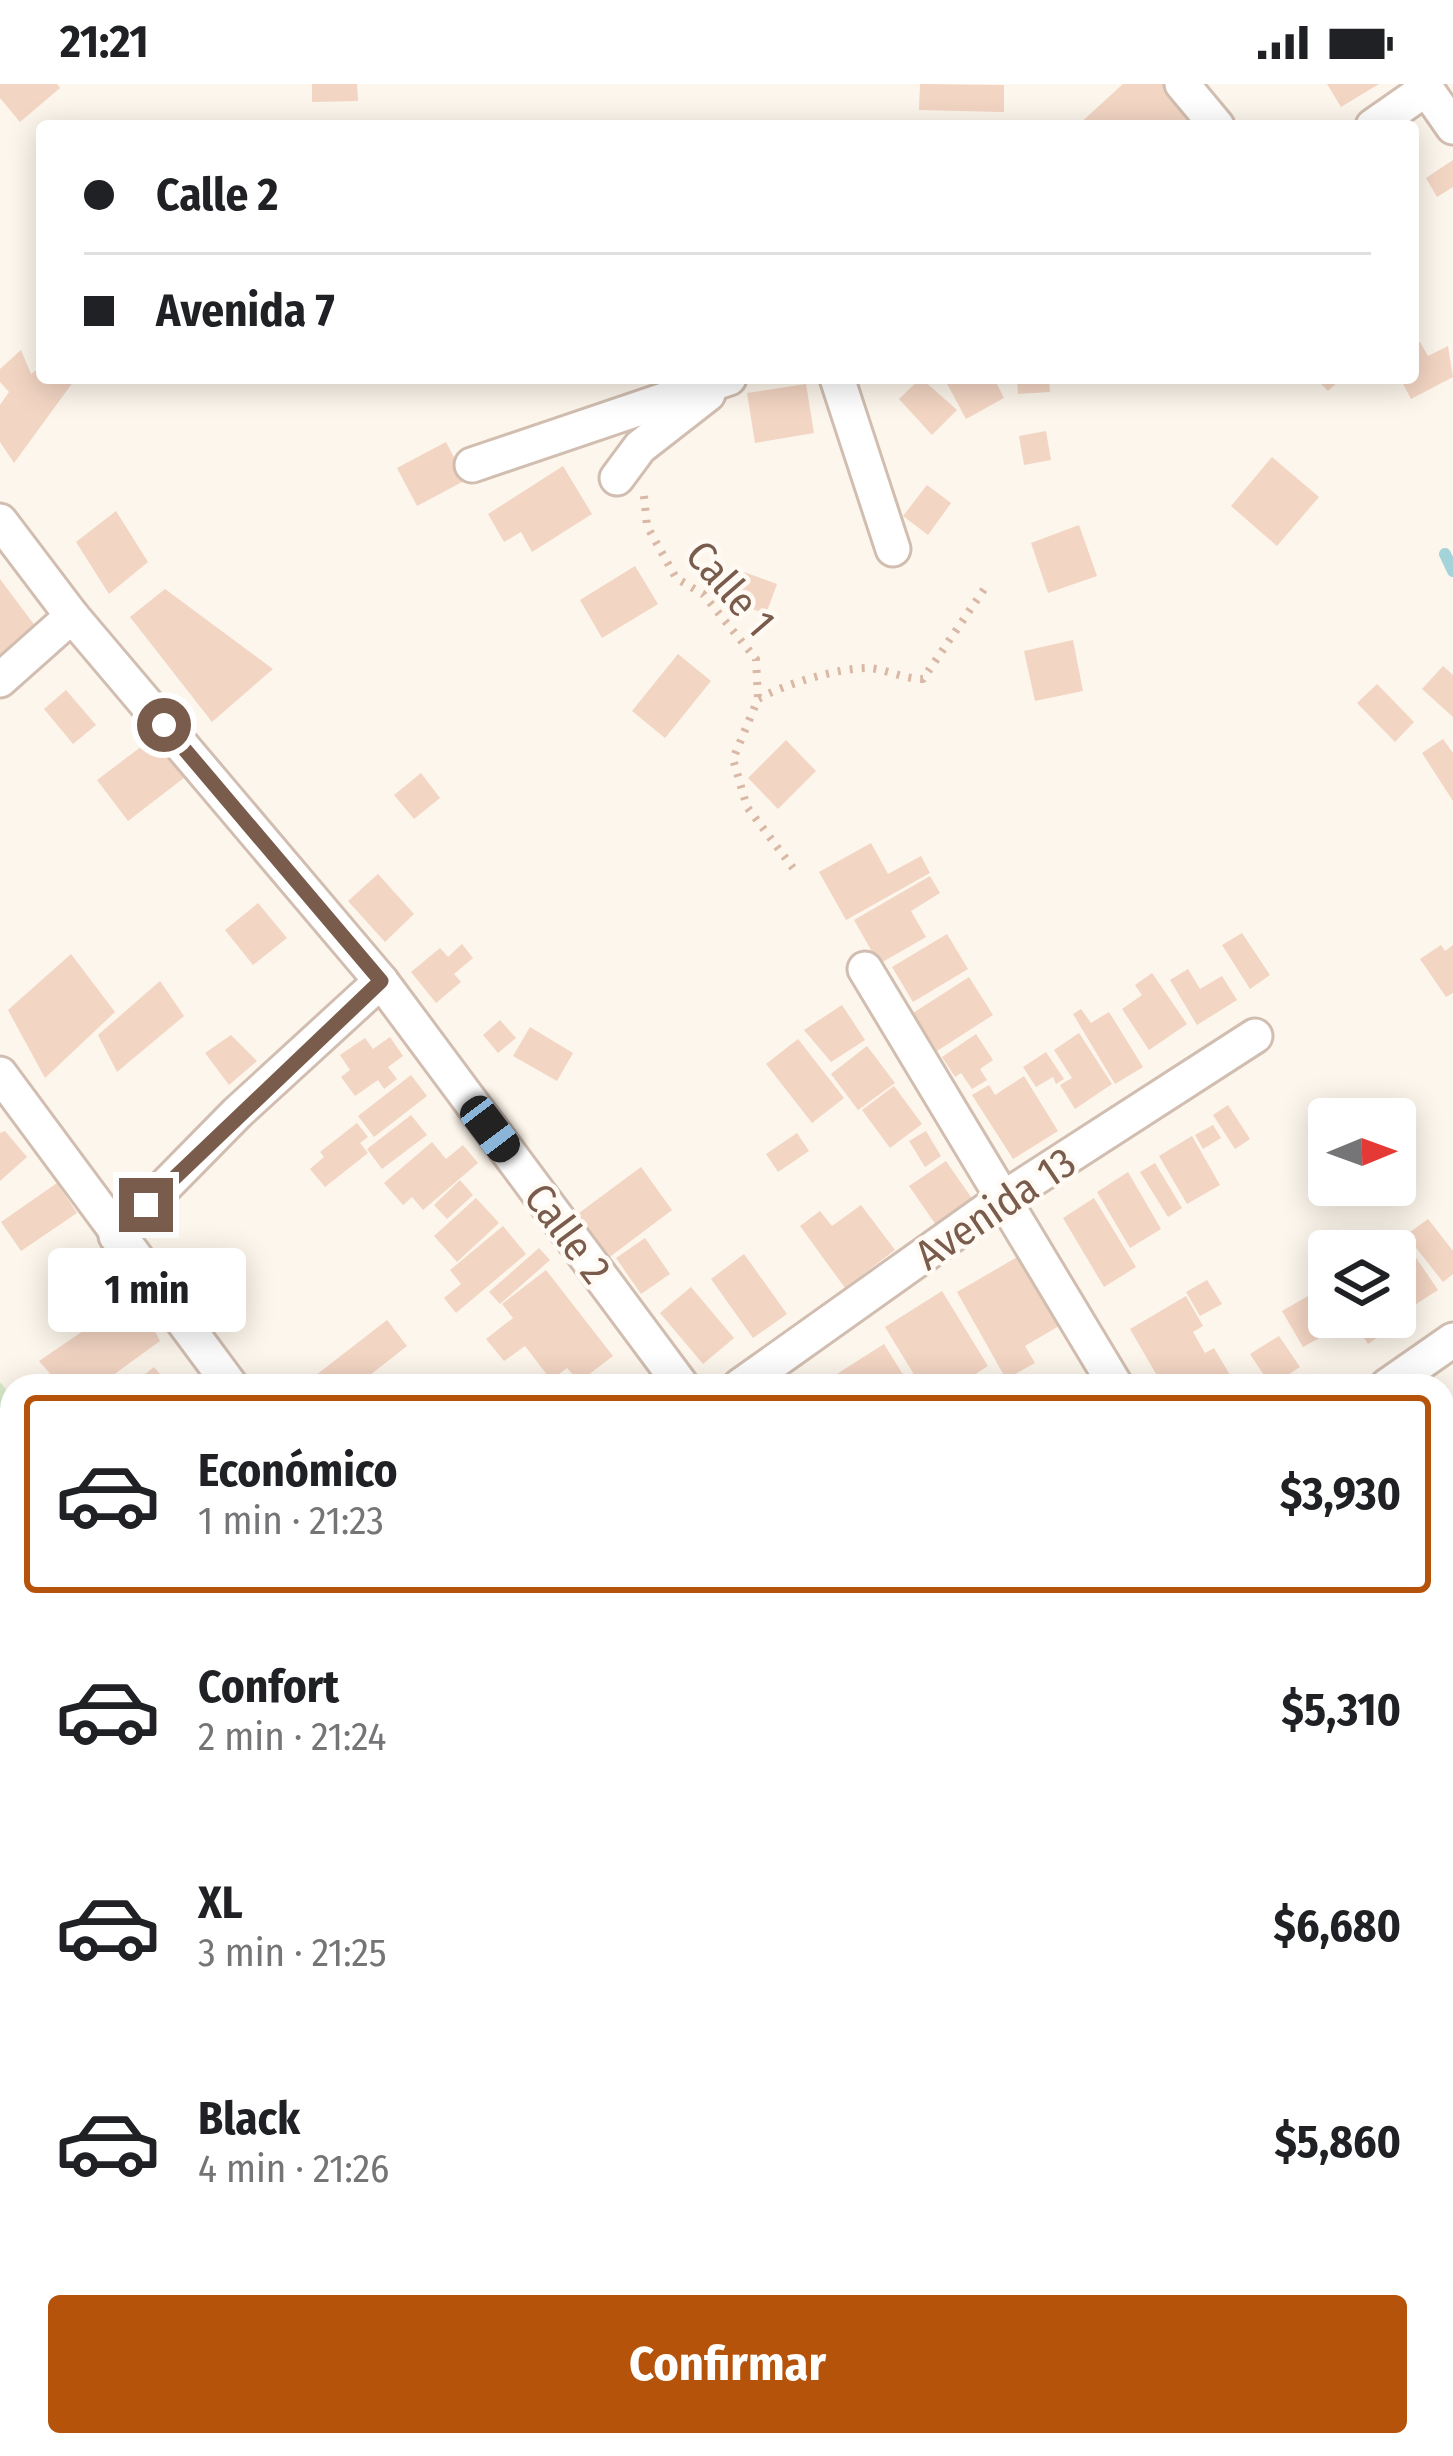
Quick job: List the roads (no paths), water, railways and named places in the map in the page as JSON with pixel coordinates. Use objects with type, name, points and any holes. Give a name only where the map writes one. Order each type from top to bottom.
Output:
[{"type":"street","points":[[1183,84],[1212,120]]},
{"type":"street","points":[[1381,120],[1425,86],[1453,127]]},
{"type":"street","points":[[472,465],[711,384]]},
{"type":"street","points":[[617,478],[640,447],[721,384]]},
{"type":"street","points":[[839,384],[892,549]]},
{"type":"street","name":"Calle 2","points":[[0,521],[72,616],[381,981],[673,1374]]},
{"type":"street","points":[[0,680],[72,616]]},
{"type":"street","points":[[866,969],[1109,1374]]},
{"type":"street","points":[[116,1236],[381,981]]},
{"type":"street","name":"Avenida 13","points":[[757,1374],[1004,1198],[1255,1036]]},
{"type":"street","points":[[0,1074],[222,1374]]},
{"type":"street","points":[[1404,1374],[1453,1340]]},
{"type":"waterway","points":[[1445,554],[1453,571]]}]
